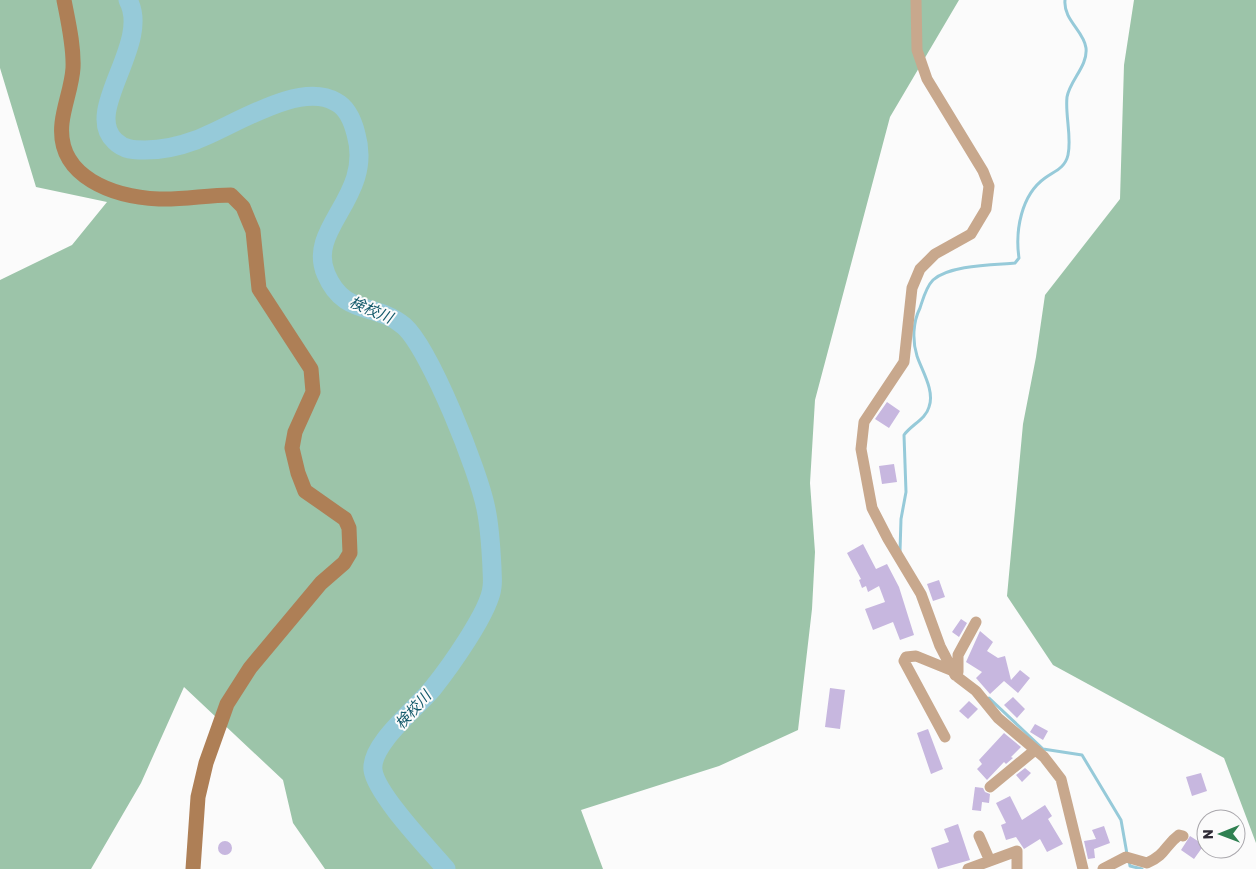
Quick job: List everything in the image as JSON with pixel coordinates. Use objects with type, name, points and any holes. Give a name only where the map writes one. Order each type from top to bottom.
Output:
[{"type":"street","points":[[64,0],[73,67],[62,124],[63,144],[68,161],[81,175],[108,190],[158,199],[231,195],[243,207],[253,231],[259,288],[311,369],[313,392],[295,432],[292,448],[298,473],[305,491],[345,518],[349,528],[350,552],[344,563],[321,583],[250,668],[227,704],[206,763],[198,797],[193,869]]},
{"type":"street","points":[[916,0],[919,58],[927,79],[984,171],[988,186],[986,209],[971,234],[935,254],[920,269],[912,288],[904,362],[864,422],[861,449],[872,508],[921,594],[940,646],[956,670],[998,718],[1035,750],[1061,779],[1084,869]]},
{"type":"street","points":[[956,670],[962,645],[976,622]]},
{"type":"street","points":[[945,737],[904,661],[906,657],[916,656],[956,670]]},
{"type":"street","points":[[990,787],[1035,750]]},
{"type":"street","points":[[1103,869],[1130,858],[1152,866],[1174,839],[1179,835],[1183,836]]},
{"type":"street","points":[[979,836],[990,861]]},
{"type":"street","points":[[968,869],[1017,851],[1017,869]]},
{"type":"green space","points":[[0,0],[959,0],[890,117],[815,400],[810,483],[815,552],[812,609],[798,730],[719,766],[581,810],[603,869],[325,869],[293,823],[283,780],[184,687],[141,783],[91,869],[0,869],[0,280],[72,245],[107,202],[36,187],[0,68]]},
{"type":"green space","points":[[1134,0],[1256,0],[1256,843],[1246,816],[1246,809],[1243,809],[1224,758],[1053,665],[1007,596],[1023,424],[1036,357],[1045,295],[1120,199],[1124,65]]},
{"type":"building","points":[[887,402],[900,411],[889,428],[875,419]]},
{"type":"building","points":[[894,464],[897,482],[882,484],[879,466]]},
{"type":"building","points":[[863,544],[876,569],[887,564],[899,587],[914,635],[900,640],[893,622],[873,630],[865,609],[885,602],[879,586],[868,592],[866,586],[862,588],[859,580],[861,579],[847,553]]},
{"type":"building","points":[[939,580],[945,597],[933,601],[927,584]]},
{"type":"building","points":[[961,619],[967,623],[959,637],[952,632]]},
{"type":"building","points":[[980,631],[993,642],[987,651],[998,658],[1005,656],[1011,680],[1020,670],[1030,678],[1018,693],[1004,681],[990,694],[976,678],[982,672],[966,662]]},
{"type":"building","points":[[830,688],[845,690],[840,729],[825,727]]},
{"type":"building","points":[[1013,697],[1025,709],[1017,718],[1004,705]]},
{"type":"building","points":[[969,701],[978,709],[968,719],[959,711]]},
{"type":"building","points":[[1035,724],[1048,731],[1043,740],[1030,732]]},
{"type":"building","points":[[928,729],[943,769],[931,774],[917,733]]},
{"type":"building","points":[[1004,733],[1021,747],[1011,757],[1013,758],[1006,764],[1004,762],[987,780],[977,769],[982,764],[979,760]]},
{"type":"building","points":[[1025,768],[1031,773],[1022,782],[1016,775]]},
{"type":"building","points":[[1201,773],[1207,791],[1192,796],[1186,777]]},
{"type":"building","points":[[975,787],[983,788],[985,792],[990,794],[989,803],[982,802],[981,811],[972,810]]},
{"type":"building","points":[[1010,796],[1022,820],[1045,805],[1052,816],[1048,819],[1063,844],[1047,852],[1040,839],[1024,849],[1016,837],[1006,840],[1001,825],[1006,823],[996,803]]},
{"type":"building","points":[[958,824],[970,860],[938,869],[931,848],[949,842],[944,829]]},
{"type":"building","points":[[1104,826],[1110,843],[1094,849],[1095,858],[1088,859],[1084,841],[1096,839],[1092,830]]},
{"type":"building","points":[[1190,836],[1196,840],[1196,856],[1194,859],[1181,850]]},
{"type":"building","points":[[225,841],[230,843],[232,848],[230,853],[225,855],[220,853],[218,848],[220,843]]},
{"type":"waterway","name":"検校川","points":[[128,0],[133,17],[131,36],[106,112],[107,128],[115,141],[122,146],[133,150],[178,146],[211,134],[266,108],[304,97],[321,97],[336,102],[347,112],[353,125],[359,156],[356,176],[325,242],[322,257],[326,274],[333,288],[342,297],[351,303],[393,319],[404,326],[415,339],[440,384],[474,468],[486,509],[491,546],[492,587],[490,597],[477,624],[433,688],[386,738],[374,760],[373,770],[383,793],[404,821],[446,869]]},
{"type":"waterway","points":[[900,551],[901,519],[906,492],[904,435],[925,415],[930,401],[927,381],[915,350],[914,331],[916,319],[928,286],[941,275],[950,271],[972,267],[1015,263],[1019,258],[1019,225],[1025,204],[1037,185],[1059,169],[1067,159],[1069,148],[1067,97],[1082,67],[1086,48],[1082,36],[1067,14],[1065,0]]},
{"type":"waterway","points":[[989,698],[1043,749],[1082,755],[1121,820],[1127,854]]},
{"type":"waterway","points":[[1129,860],[1130,866],[1142,869]]}]
